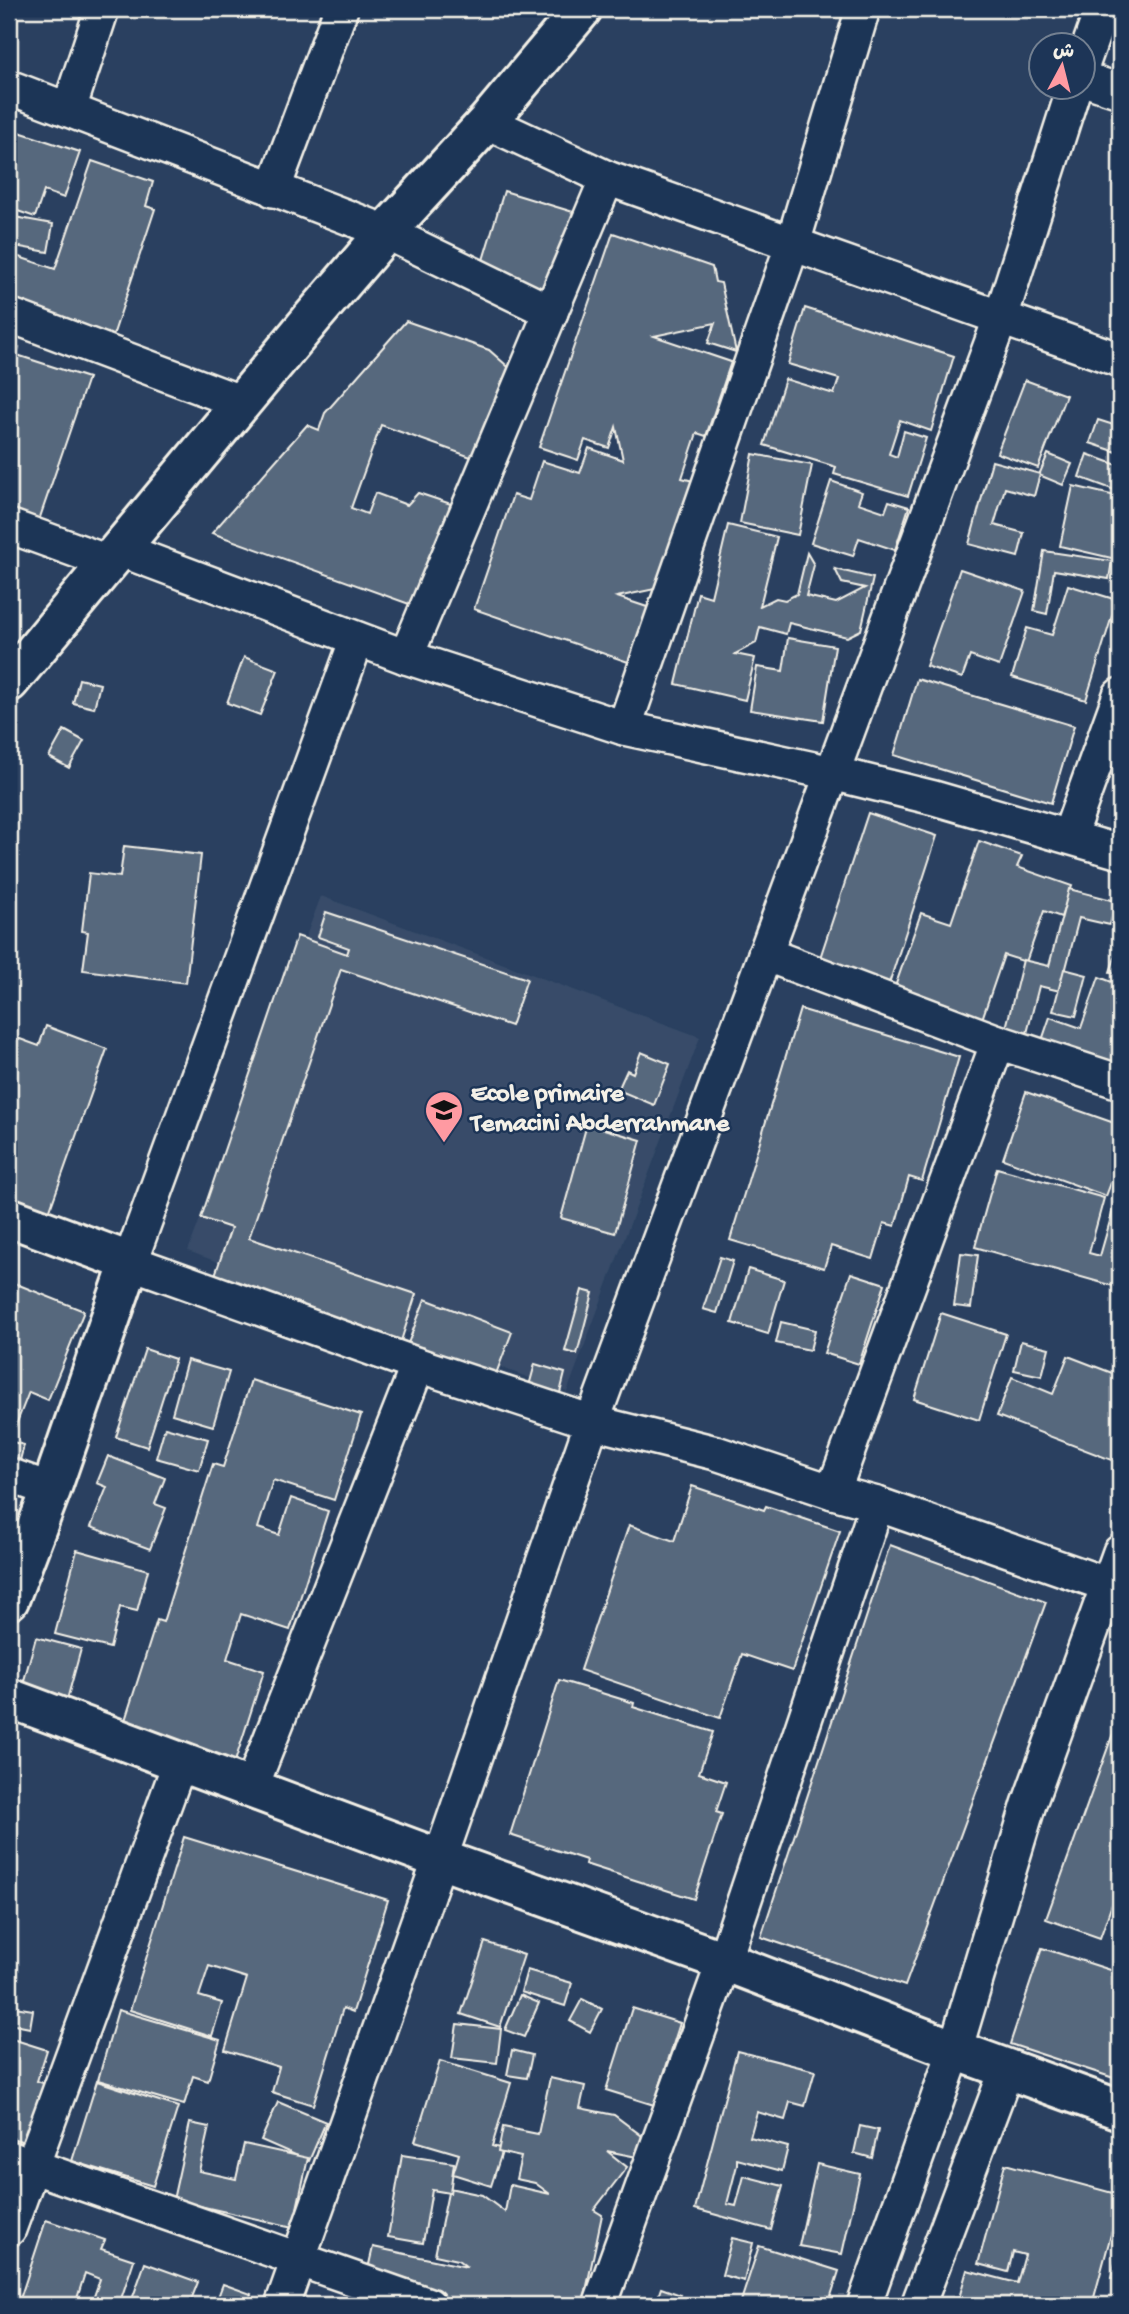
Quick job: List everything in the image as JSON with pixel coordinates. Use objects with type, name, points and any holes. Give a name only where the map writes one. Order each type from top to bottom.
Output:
[{"type":"street","points":[[68,109],[102,9]]},
{"type":"street","points":[[273,190],[341,9]]},
{"type":"street","points":[[9,682],[240,402],[386,232],[487,122],[582,9]]},
{"type":"street","points":[[624,728],[793,243],[863,9]]},
{"type":"street","points":[[1093,32],[1102,9]]},
{"type":"street","points":[[1098,84],[1120,91]]},
{"type":"street","points":[[9,87],[386,232],[551,312]]},
{"type":"street","points":[[282,2305],[592,1422],[1001,317],[1070,102]]},
{"type":"street","points":[[487,122],[607,178],[1120,360]]},
{"type":"street","points":[[406,657],[607,178]]},
{"type":"street","points":[[9,315],[240,402]]},
{"type":"street","points":[[9,526],[114,555],[406,657],[624,728],[934,798],[1120,852]]},
{"type":"street","points":[[9,1600],[357,639]]},
{"type":"street","points":[[1069,836],[1120,695]]},
{"type":"street","points":[[765,954],[998,1042],[1120,1082]]},
{"type":"street","points":[[833,1492],[998,1042]]},
{"type":"street","points":[[9,1217],[418,1365],[592,1422],[716,1453],[877,1504],[1115,1587]]},
{"type":"street","points":[[251,1788],[418,1365]]},
{"type":"street","points":[[9,1475],[51,1490]]},
{"type":"street","points":[[600,2305],[724,1961],[877,1504]]},
{"type":"street","points":[[864,2305],[955,2050],[1030,1804],[1115,1587],[1120,1552]]},
{"type":"street","points":[[9,1699],[724,1961],[1120,2110]]},
{"type":"street","points":[[9,2229],[20,2162],[180,1762]]},
{"type":"street","points":[[918,2305],[1007,2069]]},
{"type":"street","points":[[20,2162],[429,2305]]},
{"type":"shaded area","name":"Ecole primaire Temacini Abderrahmane","points":[[321,896],[700,1037],[567,1392],[188,1251]]},
{"type":"building","points":[[16,131],[80,152],[64,198],[44,191],[35,217],[9,208],[9,152]]},
{"type":"building","points":[[92,161],[153,182],[146,206],[155,209],[112,339],[9,304],[9,268],[13,255],[55,269]]},
{"type":"building","points":[[504,191],[573,212],[549,291],[480,270]]},
{"type":"building","points":[[9,216],[53,224],[48,252],[9,245]]},
{"type":"building","points":[[613,233],[712,267],[715,282],[721,283],[736,352],[708,343],[715,323],[654,336],[731,362],[706,436],[697,433],[682,478],[693,481],[655,589],[617,597],[650,608],[631,663],[474,609],[513,495],[529,500],[542,461],[580,473],[589,448],[623,460],[616,427],[609,448],[585,440],[578,460],[539,447]]},
{"type":"building","points":[[805,308],[954,356],[931,431],[900,420],[889,454],[897,457],[904,431],[926,438],[908,496],[834,474],[836,467],[764,445],[785,379],[834,394],[839,379],[788,364]]},
{"type":"building","points":[[406,321],[489,350],[514,372],[482,461],[381,425],[351,508],[367,514],[375,493],[407,505],[418,493],[469,510],[423,609],[212,533],[307,425],[319,430],[325,413]]},
{"type":"building","points":[[9,343],[19,347],[17,355],[88,378],[37,526],[9,517]]},
{"type":"building","points":[[1025,380],[1066,395],[1038,468],[997,453]]},
{"type":"building","points":[[1098,420],[1120,427],[1120,453],[1090,443]]},
{"type":"building","points":[[753,454],[812,465],[798,535],[740,523]]},
{"type":"building","points":[[1048,454],[1072,464],[1063,485],[1039,475]]},
{"type":"building","points":[[1087,454],[1120,466],[1120,492],[1079,477]]},
{"type":"building","points":[[992,461],[1040,474],[1034,496],[1005,488],[994,525],[1024,533],[1018,557],[969,544]]},
{"type":"building","points":[[831,481],[862,492],[858,503],[885,512],[889,501],[909,507],[895,550],[859,538],[853,556],[811,543]]},
{"type":"building","points":[[1073,486],[1120,497],[1120,560],[1060,546]]},
{"type":"building","points":[[728,525],[777,537],[760,606],[776,598],[785,600],[797,594],[807,553],[814,565],[806,596],[836,603],[865,588],[842,583],[835,569],[873,578],[861,630],[847,637],[789,623],[786,634],[760,627],[756,643],[735,654],[755,658],[745,700],[676,684],[698,593],[711,597]]},
{"type":"building","points":[[1044,551],[1112,561],[1109,579],[1054,570],[1047,614],[1034,611]]},
{"type":"building","points":[[960,569],[1025,591],[999,666],[970,656],[962,678],[926,666]]},
{"type":"building","points":[[1068,585],[1117,600],[1086,700],[1012,677],[1027,628],[1052,635]]},
{"type":"building","points":[[788,638],[835,646],[823,721],[750,710],[757,667],[783,671]]},
{"type":"building","points":[[244,657],[278,670],[260,715],[227,703]]},
{"type":"building","points":[[79,679],[100,684],[94,708],[73,703]]},
{"type":"building","points":[[917,679],[1074,726],[1051,803],[894,755]]},
{"type":"building","points":[[64,730],[84,741],[69,768],[49,757]]},
{"type":"building","points":[[868,813],[937,836],[884,999],[814,976]]},
{"type":"building","points":[[979,841],[1022,856],[1017,867],[1072,886],[1061,917],[1044,911],[1026,962],[1004,955],[979,1028],[891,998],[921,913],[951,923]]},
{"type":"building","points":[[124,846],[201,855],[186,983],[83,970],[88,932],[82,931],[89,873],[120,877]]},
{"type":"building","points":[[1069,889],[1116,901],[1110,925],[1079,918],[1060,991],[1039,986],[1024,1045],[1003,1040],[1023,960],[1049,966]]},
{"type":"building","points":[[326,912],[527,979],[511,1026],[341,969],[249,1238],[416,1294],[401,1341],[214,1278],[231,1228],[201,1218],[297,936],[347,954],[349,948],[318,937]]},
{"type":"building","points":[[1120,943],[1120,976],[1110,972]]},
{"type":"building","points":[[1064,969],[1087,975],[1076,1016],[1053,1011]]},
{"type":"building","points":[[1099,977],[1120,985],[1120,1084],[1037,1055],[1050,1017],[1081,1028]]},
{"type":"building","points":[[800,1009],[959,1057],[922,1181],[909,1177],[895,1226],[884,1223],[873,1259],[831,1246],[824,1268],[730,1240]]},
{"type":"building","points":[[46,1026],[107,1049],[48,1215],[9,1201],[9,1035],[39,1046]]},
{"type":"building","points":[[641,1052],[670,1064],[654,1105],[618,1090],[627,1070],[633,1073]]},
{"type":"building","points":[[1026,1092],[1120,1125],[1120,1144],[1113,1166],[1117,1167],[1106,1196],[1003,1159]]},
{"type":"building","points":[[587,1124],[641,1140],[615,1233],[561,1218]]},
{"type":"building","points":[[997,1168],[1104,1198],[1089,1253],[1100,1256],[1120,1186],[1120,1288],[975,1247]]},
{"type":"building","points":[[961,1253],[978,1255],[971,1308],[954,1306]]},
{"type":"building","points":[[720,1257],[733,1261],[717,1313],[703,1309]]},
{"type":"building","points":[[748,1269],[784,1280],[768,1334],[732,1323]]},
{"type":"building","points":[[851,1273],[885,1284],[859,1364],[824,1353]]},
{"type":"building","points":[[9,1281],[84,1311],[48,1400],[29,1392],[10,1440]]},
{"type":"building","points":[[582,1290],[593,1293],[577,1354],[565,1351]]},
{"type":"building","points":[[425,1299],[512,1332],[494,1379],[407,1346]]},
{"type":"building","points":[[941,1313],[1006,1334],[979,1420],[914,1399]]},
{"type":"building","points":[[781,1322],[815,1330],[810,1350],[776,1343]]},
{"type":"building","points":[[1021,1341],[1049,1348],[1042,1376],[1014,1370]]},
{"type":"building","points":[[145,1349],[175,1359],[147,1447],[116,1437]]},
{"type":"building","points":[[1068,1356],[1120,1376],[1120,1445],[1114,1461],[997,1416],[1012,1377],[1053,1394]]},
{"type":"building","points":[[187,1360],[229,1372],[213,1426],[172,1414]]},
{"type":"building","points":[[535,1364],[565,1373],[558,1401],[527,1393]]},
{"type":"building","points":[[251,1380],[361,1415],[334,1500],[273,1480],[258,1528],[279,1535],[291,1498],[328,1511],[290,1630],[241,1614],[227,1659],[264,1671],[232,1771],[120,1736],[157,1620],[163,1622],[213,1464],[223,1467]]},
{"type":"building","points":[[165,1427],[208,1439],[199,1470],[156,1458]]},
{"type":"building","points":[[9,1441],[24,1445],[18,1468],[9,1465]]},
{"type":"building","points":[[108,1456],[165,1478],[155,1504],[166,1508],[150,1549],[91,1527],[107,1487],[97,1483]]},
{"type":"building","points":[[692,1486],[764,1510],[766,1506],[840,1531],[792,1671],[742,1654],[720,1718],[580,1670],[629,1525],[674,1541]]},
{"type":"building","points":[[890,1545],[1046,1602],[905,1986],[761,1937]]},
{"type":"building","points":[[77,1550],[148,1570],[137,1611],[120,1607],[110,1648],[55,1634]]},
{"type":"building","points":[[36,1637],[81,1649],[65,1707],[20,1695]]},
{"type":"building","points":[[559,1680],[634,1703],[633,1707],[713,1732],[699,1773],[726,1782],[716,1812],[722,1814],[694,1899],[585,1864],[586,1860],[510,1835]]},
{"type":"building","points":[[1120,1714],[1120,1895],[1116,1893],[1100,1938],[1046,1919]]},
{"type":"building","points":[[184,1837],[388,1900],[353,2012],[343,2008],[313,2105],[272,2092],[279,2067],[225,2050],[247,1978],[209,1966],[199,1996],[222,2003],[212,2036],[130,2010]]},
{"type":"building","points":[[485,1942],[524,1955],[500,2027],[461,2014]]},
{"type":"building","points":[[1042,1948],[1120,1973],[1120,2080],[1010,2044]]},
{"type":"building","points":[[527,1970],[572,1983],[565,2006],[521,1992]]},
{"type":"building","points":[[520,1995],[539,2003],[524,2037],[505,2030]]},
{"type":"building","points":[[582,1999],[602,2009],[590,2032],[570,2021]]},
{"type":"building","points":[[9,2006],[33,2010],[30,2028],[9,2024]]},
{"type":"building","points":[[632,2008],[680,2023],[654,2105],[606,2090]]},
{"type":"building","points":[[118,2010],[220,2040],[208,2081],[193,2076],[184,2105],[98,2080]]},
{"type":"building","points":[[457,2024],[501,2029],[497,2063],[452,2058]]},
{"type":"building","points":[[9,2038],[47,2050],[37,2081],[49,2085],[30,2144],[9,2137]]},
{"type":"building","points":[[512,2050],[532,2055],[527,2078],[507,2075]]},
{"type":"building","points":[[737,2051],[815,2071],[805,2106],[790,2102],[785,2120],[757,2112],[750,2137],[788,2147],[782,2171],[737,2159],[727,2204],[736,2206],[744,2176],[783,2186],[771,2230],[695,2209]]},
{"type":"building","points":[[440,2061],[511,2083],[492,2146],[503,2149],[491,2186],[453,2174],[459,2154],[415,2141]]},
{"type":"building","points":[[550,2078],[585,2086],[580,2108],[614,2115],[642,2136],[637,2157],[607,2151],[627,2167],[594,2210],[602,2215],[583,2305],[475,2305],[365,2282],[373,2247],[467,2267],[458,2260],[435,2255],[449,2188],[482,2195],[505,2212],[510,2185],[550,2194],[535,2183],[516,2179],[521,2157],[498,2152],[503,2127],[538,2134]]},
{"type":"building","points":[[97,2081],[178,2107],[153,2186],[72,2161]]},
{"type":"building","points":[[278,2102],[326,2122],[309,2161],[261,2140]]},
{"type":"building","points":[[190,2123],[209,2127],[199,2171],[236,2179],[244,2144],[308,2158],[293,2227],[173,2200]]},
{"type":"building","points":[[860,2126],[878,2130],[872,2158],[854,2153]]},
{"type":"building","points":[[402,2155],[454,2163],[450,2193],[432,2190],[423,2243],[388,2237]]},
{"type":"building","points":[[817,2164],[860,2174],[842,2254],[799,2246]]},
{"type":"building","points":[[1005,2164],[1120,2195],[1120,2229],[1113,2227],[1092,2305],[957,2305],[967,2270],[1017,2283],[1025,2255],[1013,2252],[1008,2272],[978,2264]]},
{"type":"building","points":[[46,2220],[105,2240],[101,2249],[134,2260],[119,2305],[91,2305],[100,2279],[85,2273],[75,2305],[18,2305]]},
{"type":"building","points":[[732,2238],[753,2243],[744,2281],[722,2275]]},
{"type":"building","points":[[1120,2244],[1120,2280],[1111,2278]]},
{"type":"building","points":[[759,2246],[839,2271],[828,2305],[753,2305],[741,2301]]},
{"type":"building","points":[[145,2263],[198,2282],[189,2305],[130,2305]]},
{"type":"building","points":[[223,2284],[251,2294],[247,2305],[215,2305]]},
{"type":"building","points":[[661,2288],[681,2295],[677,2305],[655,2305]]},
{"type":"building","points":[[720,2298],[737,2304],[717,2305]]},
{"type":"place","name":"Ecole primaire Temacini Abderrahmane","points":[[444,1144]]}]
